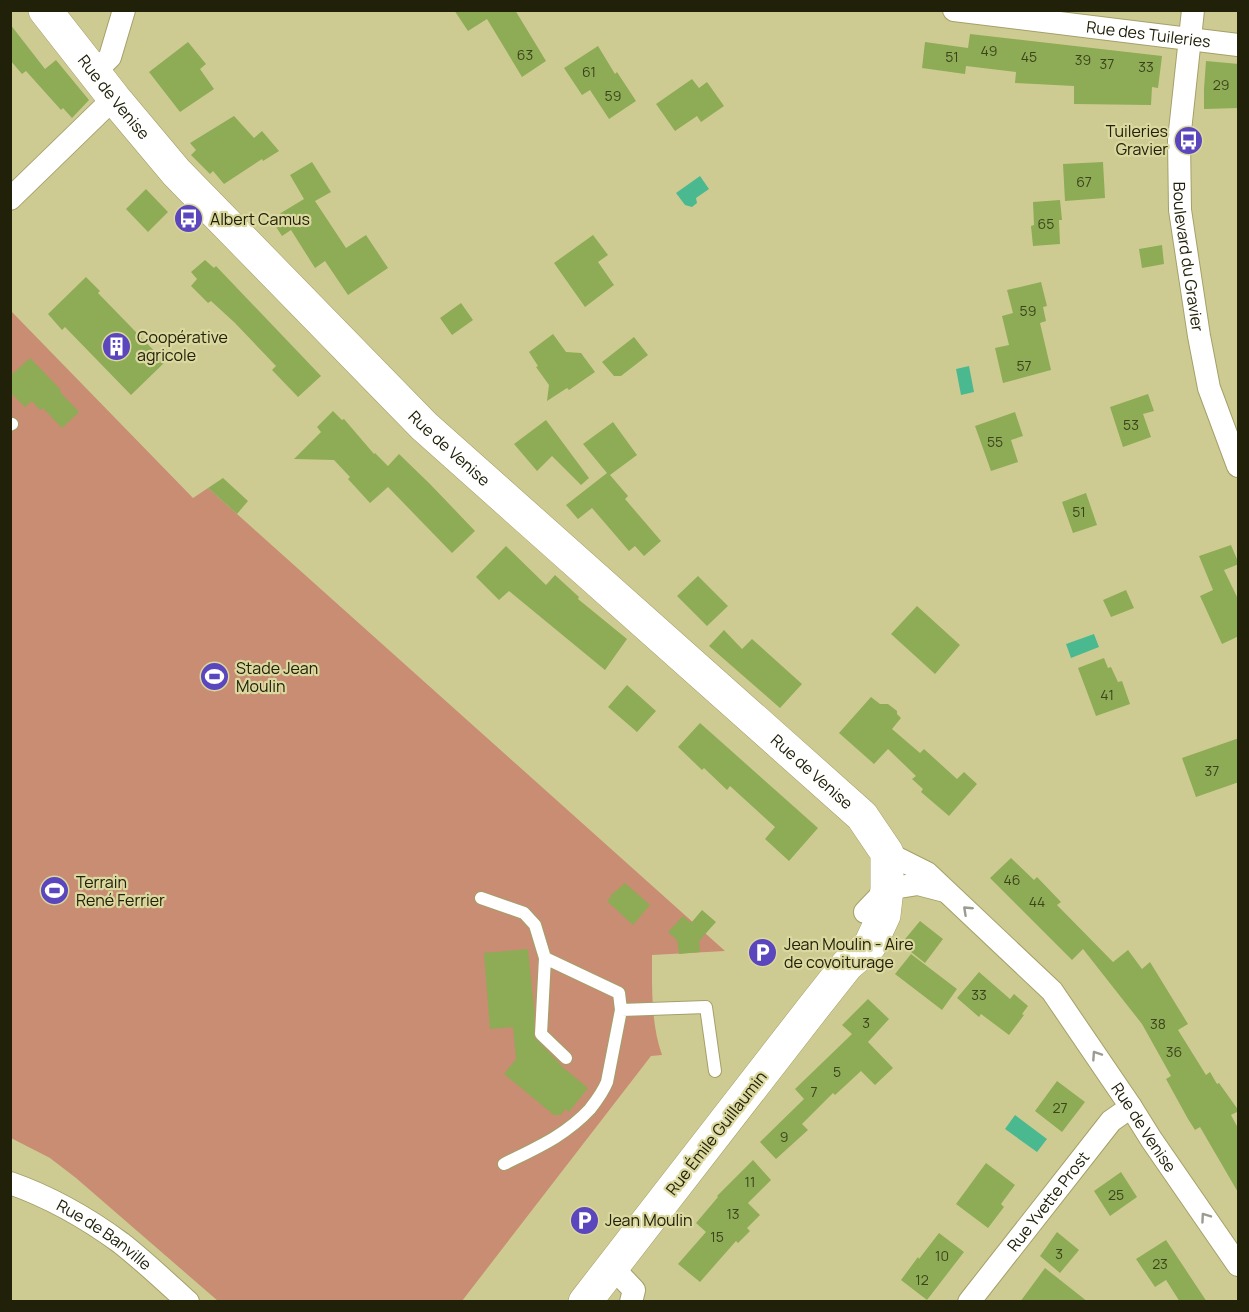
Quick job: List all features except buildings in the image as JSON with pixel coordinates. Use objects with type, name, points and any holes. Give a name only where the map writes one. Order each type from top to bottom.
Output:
[{"type":"main road","name":"Rue de Venise","points":[[45,10],[104,86],[176,172],[424,426],[862,816],[887,853]]},
{"type":"main road","name":"Rue Émile Guillaumin","points":[[585,1302],[847,965],[876,901],[853,831],[823,782]]},
{"type":"main road","points":[[876,901],[887,853]]},
{"type":"street","points":[[10,199],[104,86],[124,10]]},
{"type":"street","name":"Rue des Tuileries","points":[[954,10],[1239,45]]},
{"type":"street","name":"Boulevard du Gravier","points":[[1193,10],[1179,140],[1180,210],[1198,336],[1209,388],[1239,466]]},
{"type":"street","name":"Rue de Venise","points":[[887,853],[927,873],[1052,991],[1239,1265]]},
{"type":"street","points":[[876,901],[918,884],[947,891]]},
{"type":"street","name":"Rue Yvette Prost","points":[[969,1302],[1111,1121],[1131,1107]]},
{"type":"street","name":"Rue de Banville","points":[[10,1183],[31,1190],[77,1213],[122,1244],[188,1302]]},
{"type":"street","points":[[612,1267],[634,1290],[631,1302]]},
{"type":"lane","points":[[481,898],[524,913],[535,925],[545,958],[540,1035],[566,1058]]},
{"type":"lane","points":[[504,1164],[567,1131],[604,1091],[608,1082],[621,1010],[619,993],[545,958]]},
{"type":"lane","points":[[621,1010],[706,1007],[715,1071]]},
{"type":"shaded area","points":[[700,176],[709,189],[696,198],[697,203],[692,207],[685,205],[676,193]]},
{"type":"shaded area","name":"Stade Jean Moulin","points":[[11,311],[193,498],[208,488],[725,951],[652,955],[654,1018],[662,1055],[651,1056],[462,1301],[218,1301],[76,1178],[50,1158],[11,1138]]},
{"type":"shaded area","points":[[969,366],[974,392],[961,395],[956,369]]},
{"type":"shaded area","points":[[1094,634],[1099,647],[1071,658],[1066,644]]},
{"type":"shaded area","points":[[1015,1115],[1047,1139],[1037,1152],[1005,1129]]},
{"type":"place","name":"Tuileries Gravier","points":[[1189,140]]},
{"type":"place","name":"Albert Camus","points":[[189,219]]},
{"type":"place","name":"Coopérative agricole","points":[[116,346]]},
{"type":"place","name":"Stade Jean Moulin","points":[[215,677]]},
{"type":"place","name":"Terrain René Ferrier","points":[[55,891]]},
{"type":"place","name":"Jean Moulin - Aire de covoiturage","points":[[763,953]]},
{"type":"place","name":"Jean Moulin","points":[[584,1220]]}]
